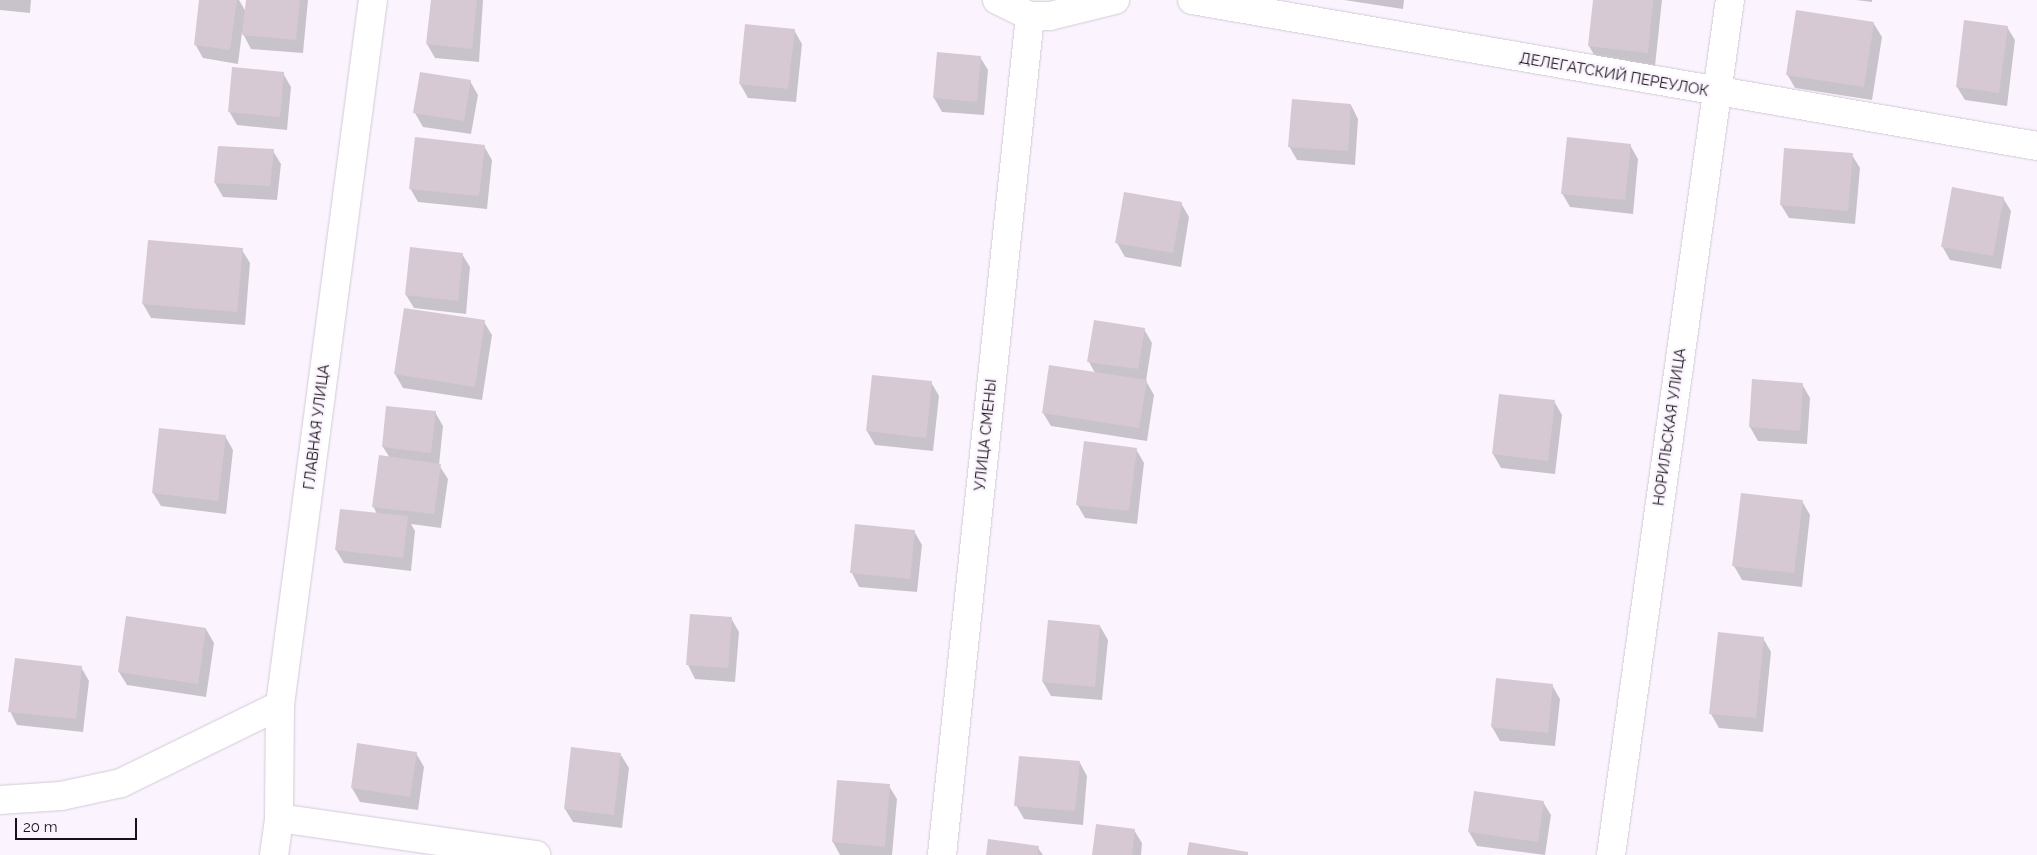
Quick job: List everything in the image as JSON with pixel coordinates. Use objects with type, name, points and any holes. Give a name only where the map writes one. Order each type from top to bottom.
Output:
[{"type":"street","name":"ГЛАВНАЯ УЛИЦА","points":[[274,855],[279,818],[280,705],[373,0]]},
{"type":"street","points":[[998,0],[1030,16],[1073,13],[1115,0]]},
{"type":"street","name":"ДЕЛЕГАТСКИЙ ПЕРЕУЛОК","points":[[1192,0],[1717,93],[2037,146]]},
{"type":"street","name":"НОРИЛЬСКАЯ УЛИЦА","points":[[1611,855],[1730,0]]},
{"type":"street","name":"УЛИЦА СМЕНЫ","points":[[942,855],[1030,16]]},
{"type":"street","points":[[0,800],[61,796],[121,783],[280,705]]},
{"type":"street","points":[[279,818],[536,855]]},
{"type":"building","points":[[199,0],[237,0],[230,50],[194,45]]},
{"type":"building","points":[[246,0],[300,0],[296,40],[242,35]]},
{"type":"building","points":[[431,0],[477,0],[472,49],[426,44]]},
{"type":"building","points":[[1593,0],[1653,0],[1648,53],[1588,46]]},
{"type":"building","points":[[1796,10],[1874,22],[1864,87],[1786,75]]},
{"type":"building","points":[[1964,20],[2008,26],[1999,93],[1956,87]]},
{"type":"building","points":[[745,24],[795,29],[788,89],[739,84]]},
{"type":"building","points":[[937,52],[981,56],[977,102],[933,98]]},
{"type":"building","points":[[232,67],[284,72],[280,117],[228,112]]},
{"type":"building","points":[[420,72],[471,80],[464,121],[413,113]]},
{"type":"building","points":[[1292,99],[1351,104],[1348,151],[1288,147]]},
{"type":"building","points":[[415,137],[485,145],[479,196],[409,189]]},
{"type":"building","points":[[1567,137],[1631,144],[1625,200],[1561,194]]},
{"type":"building","points":[[218,146],[274,149],[270,186],[214,183]]},
{"type":"building","points":[[1784,148],[1853,153],[1848,211],[1780,205]]},
{"type":"building","points":[[1952,187],[2004,197],[1993,256],[1941,247]]},
{"type":"building","points":[[1124,192],[1182,202],[1173,253],[1115,243]]},
{"type":"building","points":[[148,240],[243,248],[237,312],[142,304]]},
{"type":"building","points":[[410,247],[463,253],[458,301],[405,295]]},
{"type":"building","points":[[404,308],[485,320],[475,387],[394,374]]},
{"type":"building","points":[[1094,320],[1145,328],[1138,369],[1087,362]]},
{"type":"building","points":[[1049,365],[1147,380],[1139,428],[1042,413]]},
{"type":"building","points":[[872,375],[932,381],[926,438],[866,431]]},
{"type":"building","points":[[1752,379],[1803,383],[1800,431],[1749,427]]},
{"type":"building","points":[[1499,394],[1555,400],[1548,461],[1492,454]]},
{"type":"building","points":[[386,406],[436,411],[431,453],[382,447]]},
{"type":"building","points":[[159,428],[226,435],[218,501],[152,493]]},
{"type":"building","points":[[1084,441],[1137,448],[1129,511],[1076,505]]},
{"type":"building","points":[[379,455],[441,464],[434,514],[372,507]]},
{"type":"building","points":[[1741,493],[1803,500],[1794,573],[1732,566]]},
{"type":"building","points":[[340,509],[408,516],[403,558],[335,550]]},
{"type":"building","points":[[855,524],[915,530],[910,579],[850,573]]},
{"type":"building","points":[[690,614],[732,617],[728,668],[686,665]]},
{"type":"building","points":[[126,616],[206,628],[198,684],[118,672]]},
{"type":"building","points":[[1048,620],[1100,625],[1095,687],[1042,682]]},
{"type":"building","points":[[1718,632],[1764,637],[1756,718],[1709,714]]},
{"type":"building","points":[[15,658],[82,666],[76,719],[8,712]]},
{"type":"building","points":[[1496,678],[1553,684],[1548,733],[1491,727]]},
{"type":"building","points":[[357,743],[417,752],[410,797],[351,788]]},
{"type":"building","points":[[571,747],[621,753],[614,815],[564,809]]},
{"type":"building","points":[[1019,756],[1080,761],[1075,811],[1014,806]]},
{"type":"building","points":[[837,780],[890,784],[885,847],[832,842]]},
{"type":"building","points":[[1474,791],[1544,801],[1538,842],[1468,832]]},
{"type":"building","points":[[1096,824],[1135,829],[1132,855],[1092,855]]},
{"type":"building","points":[[988,839],[1039,846],[1038,855],[986,855]]},
{"type":"building","points":[[1189,842],[1248,852],[1248,855],[1187,855]]}]
